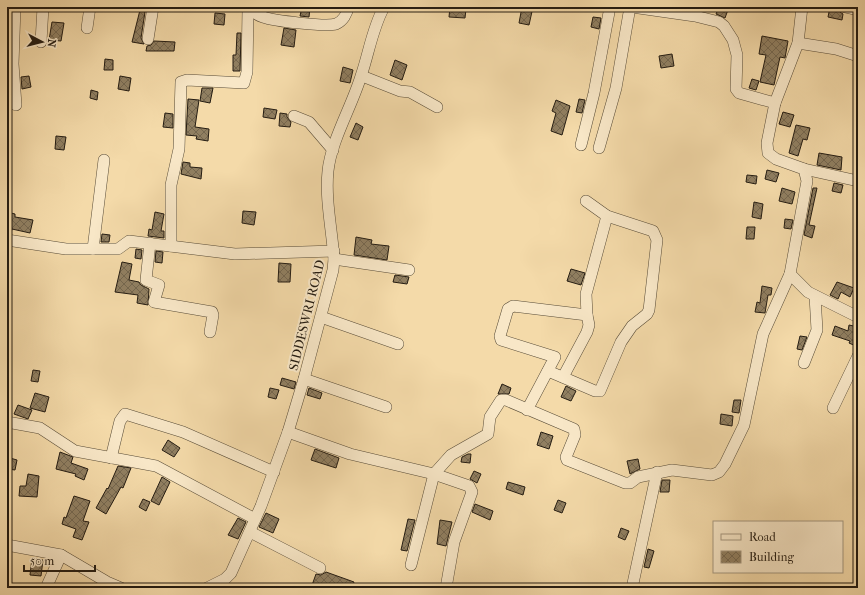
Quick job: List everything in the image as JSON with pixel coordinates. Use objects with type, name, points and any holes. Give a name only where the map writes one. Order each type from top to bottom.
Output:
[{"type":"street","points":[[15,7],[13,64],[16,106]]},
{"type":"street","points":[[40,42],[43,7]]},
{"type":"street","points":[[87,28],[90,7]]},
{"type":"street","points":[[148,39],[153,7]]},
{"type":"street","points":[[248,8],[262,17],[270,19],[327,25],[341,21],[345,17],[348,7]]},
{"type":"street","name":"SIDDESWRI ROAD","points":[[207,588],[225,579],[231,573],[250,532],[288,432],[331,281],[334,255],[327,180],[333,150],[362,76],[371,37],[384,7]]},
{"type":"street","points":[[581,145],[596,83],[610,7]]},
{"type":"street","points":[[599,148],[616,88],[631,7],[697,11],[719,22],[729,31],[737,55],[736,89],[739,93],[775,103]]},
{"type":"street","points":[[802,7],[798,43],[775,103],[767,143],[768,152],[776,159],[804,169],[858,181]]},
{"type":"street","points":[[845,7],[858,10]]},
{"type":"street","points":[[171,246],[171,185],[180,149],[182,82],[187,80],[244,83],[247,72],[248,8]]},
{"type":"street","points":[[798,43],[828,47],[858,56]]},
{"type":"street","points":[[362,76],[400,92],[410,92],[437,107]]},
{"type":"street","points":[[294,116],[309,122],[333,150]]},
{"type":"street","points":[[93,249],[104,160]]},
{"type":"street","points":[[411,565],[434,474],[455,452],[488,434],[490,417],[501,400],[575,430],[566,457],[569,461],[628,483],[638,477],[656,472],[676,470],[712,474],[719,472],[725,464],[744,425],[762,334],[790,274],[807,180],[804,169]]},
{"type":"street","points":[[548,370],[594,391],[600,391],[621,342],[632,326],[647,314],[649,310],[656,240],[655,233],[653,231],[607,216],[586,201]]},
{"type":"street","points":[[563,377],[588,332],[589,325],[586,294],[607,216]]},
{"type":"street","points":[[7,240],[66,249],[118,249],[129,241],[235,254],[334,255],[409,270]]},
{"type":"street","points":[[150,243],[146,280],[159,285],[154,302],[212,312],[210,332]]},
{"type":"street","points":[[790,274],[803,288],[815,296],[858,317]]},
{"type":"street","points":[[804,363],[817,334],[815,296]]},
{"type":"street","points":[[527,410],[555,358],[554,356],[500,340],[508,308],[513,306],[587,315]]},
{"type":"street","points":[[321,317],[398,344]]},
{"type":"street","points":[[833,408],[858,356]]},
{"type":"street","points":[[304,379],[386,407]]},
{"type":"street","points":[[112,458],[120,421],[125,414],[175,429],[274,472]]},
{"type":"street","points":[[7,422],[40,428],[71,450],[156,466],[255,519]]},
{"type":"street","points":[[288,432],[350,454],[434,474],[469,486],[472,492],[454,542],[446,588]]},
{"type":"street","points":[[632,588],[656,472]]},
{"type":"street","points":[[250,532],[320,568]]},
{"type":"street","points":[[7,546],[61,555],[107,582],[121,588]]},
{"type":"street","points":[[46,588],[61,555]]},
{"type":"building","points":[[302,7],[310,7],[309,17],[300,16]]},
{"type":"building","points":[[450,7],[466,9],[465,18],[449,17]]},
{"type":"building","points":[[522,7],[533,7],[529,25],[519,23]]},
{"type":"building","points":[[719,7],[729,7],[725,18],[716,14]]},
{"type":"building","points":[[830,7],[838,7],[840,12],[843,14],[842,20],[828,17]]},
{"type":"building","points":[[140,10],[145,12],[141,38],[144,44],[132,42]]},
{"type":"building","points":[[215,13],[225,14],[224,25],[214,24]]},
{"type":"building","points":[[593,17],[601,18],[599,29],[591,27]]},
{"type":"building","points":[[52,22],[64,23],[61,41],[49,40]]},
{"type":"building","points":[[284,28],[296,30],[294,47],[281,45]]},
{"type":"building","points":[[237,33],[241,33],[240,71],[233,71],[233,55],[236,55]]},
{"type":"building","points":[[762,36],[788,41],[785,58],[780,57],[774,85],[760,82],[766,55],[759,54]]},
{"type":"building","points":[[154,41],[175,42],[174,51],[146,51],[147,46],[151,45]]},
{"type":"building","points":[[672,54],[674,66],[661,68],[659,56]]},
{"type":"building","points":[[105,59],[113,60],[113,70],[104,70]]},
{"type":"building","points":[[395,60],[407,65],[402,80],[390,75]]},
{"type":"building","points":[[343,67],[353,70],[350,83],[340,81]]},
{"type":"building","points":[[29,76],[31,87],[22,89],[21,77]]},
{"type":"building","points":[[120,76],[131,78],[129,91],[118,89]]},
{"type":"building","points":[[752,79],[759,81],[756,90],[749,88]]},
{"type":"building","points":[[202,88],[213,88],[210,103],[200,101]]},
{"type":"building","points":[[91,90],[98,92],[97,100],[90,98]]},
{"type":"building","points":[[188,99],[199,100],[195,127],[209,129],[208,141],[196,139],[197,136],[186,135]]},
{"type":"building","points":[[579,99],[585,100],[582,113],[576,112]]},
{"type":"building","points":[[556,100],[570,106],[562,135],[551,131],[556,113],[552,111]]},
{"type":"building","points":[[264,108],[277,110],[275,119],[263,117]]},
{"type":"building","points":[[783,112],[794,115],[790,127],[779,124]]},
{"type":"building","points":[[165,113],[173,114],[173,128],[163,127]]},
{"type":"building","points":[[280,113],[287,114],[287,117],[291,122],[290,127],[279,126]]},
{"type":"building","points":[[356,123],[363,127],[358,140],[350,137]]},
{"type":"building","points":[[796,125],[810,128],[807,140],[803,139],[798,156],[789,153]]},
{"type":"building","points":[[56,136],[66,137],[64,150],[55,149]]},
{"type":"building","points":[[819,153],[842,157],[841,170],[817,165]]},
{"type":"building","points":[[183,162],[190,163],[190,167],[202,168],[201,179],[181,174]]},
{"type":"building","points":[[767,170],[779,173],[776,182],[765,179]]},
{"type":"building","points":[[747,175],[757,176],[756,184],[746,182]]},
{"type":"building","points":[[834,183],[843,185],[841,193],[832,191]]},
{"type":"building","points":[[782,188],[795,192],[792,204],[779,201]]},
{"type":"building","points":[[813,188],[817,188],[809,225],[815,226],[812,238],[804,235]]},
{"type":"building","points":[[754,202],[763,204],[761,219],[752,217]]},
{"type":"building","points":[[243,211],[256,212],[254,225],[242,223]]},
{"type":"building","points":[[7,212],[15,214],[15,217],[33,220],[30,233],[12,229],[11,233],[7,233]]},
{"type":"building","points":[[155,212],[164,214],[161,231],[164,231],[164,238],[148,236],[149,229],[152,230]]},
{"type":"building","points":[[785,219],[793,220],[791,229],[784,228]]},
{"type":"building","points":[[747,227],[755,227],[754,239],[746,239]]},
{"type":"building","points":[[102,234],[110,235],[109,242],[101,242]]},
{"type":"building","points":[[356,237],[372,240],[371,244],[389,246],[387,260],[354,255]]},
{"type":"building","points":[[136,249],[142,250],[141,259],[135,258]]},
{"type":"building","points":[[156,251],[163,252],[162,263],[155,262]]},
{"type":"building","points":[[122,262],[132,264],[129,280],[139,282],[141,285],[149,289],[148,305],[137,303],[138,295],[115,292]]},
{"type":"building","points":[[279,263],[291,264],[290,282],[278,282]]},
{"type":"building","points":[[571,269],[585,273],[581,285],[567,281]]},
{"type":"building","points":[[395,275],[409,277],[407,284],[393,282]]},
{"type":"building","points":[[837,282],[854,288],[850,297],[841,292],[838,299],[830,295]]},
{"type":"building","points":[[762,286],[772,288],[771,295],[768,295],[765,313],[755,312],[757,302],[760,303]]},
{"type":"building","points":[[849,325],[858,327],[855,338],[858,339],[858,347],[849,343],[850,341],[832,335],[835,326],[848,331]]},
{"type":"building","points":[[800,336],[807,337],[802,350],[797,349]]},
{"type":"building","points":[[33,370],[40,371],[38,382],[31,381]]},
{"type":"building","points":[[282,378],[296,382],[294,389],[280,385]]},
{"type":"building","points":[[502,384],[511,388],[509,394],[498,394]]},
{"type":"building","points":[[566,386],[576,391],[571,401],[561,397]]},
{"type":"building","points":[[270,388],[279,390],[276,399],[268,397]]},
{"type":"building","points":[[309,388],[322,393],[320,399],[307,395]]},
{"type":"building","points":[[35,393],[49,397],[45,412],[30,408]]},
{"type":"building","points":[[734,400],[741,400],[739,413],[732,412]]},
{"type":"building","points":[[18,405],[32,410],[28,419],[14,414]]},
{"type":"building","points":[[721,414],[733,416],[732,426],[720,424]]},
{"type":"building","points":[[541,432],[553,436],[549,449],[537,445]]},
{"type":"building","points":[[168,440],[180,448],[174,457],[162,450]]},
{"type":"building","points":[[315,449],[339,458],[336,468],[311,460]]},
{"type":"building","points":[[60,452],[73,457],[71,463],[88,469],[84,480],[75,476],[76,474],[56,469]]},
{"type":"building","points":[[471,454],[470,463],[461,462],[462,457]]},
{"type":"building","points":[[10,458],[17,460],[15,470],[8,469]]},
{"type":"building","points":[[638,459],[640,469],[630,474],[627,461]]},
{"type":"building","points":[[118,466],[131,468],[123,488],[121,487],[106,514],[96,508],[107,488],[108,489]]},
{"type":"building","points":[[474,471],[481,474],[477,483],[470,479]]},
{"type":"building","points":[[28,474],[39,476],[37,497],[19,496],[20,486],[26,486]]},
{"type":"building","points":[[162,477],[170,482],[159,505],[151,501]]},
{"type":"building","points":[[662,480],[670,480],[669,492],[660,492]]},
{"type":"building","points":[[508,482],[525,487],[523,495],[506,489]]},
{"type":"building","points":[[74,496],[90,501],[83,521],[89,522],[82,540],[73,537],[76,529],[62,524],[64,517],[66,518]]},
{"type":"building","points":[[143,499],[150,502],[146,511],[139,507]]},
{"type":"building","points":[[558,500],[566,503],[562,513],[554,510]]},
{"type":"building","points":[[475,504],[493,511],[490,520],[472,512]]},
{"type":"building","points":[[266,513],[279,519],[273,533],[259,527]]},
{"type":"building","points":[[238,518],[246,522],[238,539],[228,535]]},
{"type":"building","points":[[408,519],[415,520],[407,551],[401,550]]},
{"type":"building","points":[[440,520],[452,522],[446,546],[437,544]]},
{"type":"building","points":[[621,528],[629,531],[625,540],[618,537]]},
{"type":"building","points":[[648,549],[654,551],[649,568],[644,567]]},
{"type":"building","points":[[32,558],[43,560],[41,576],[30,575]]},
{"type":"building","points":[[326,572],[354,582],[352,588],[311,588],[316,574],[321,575]]}]
